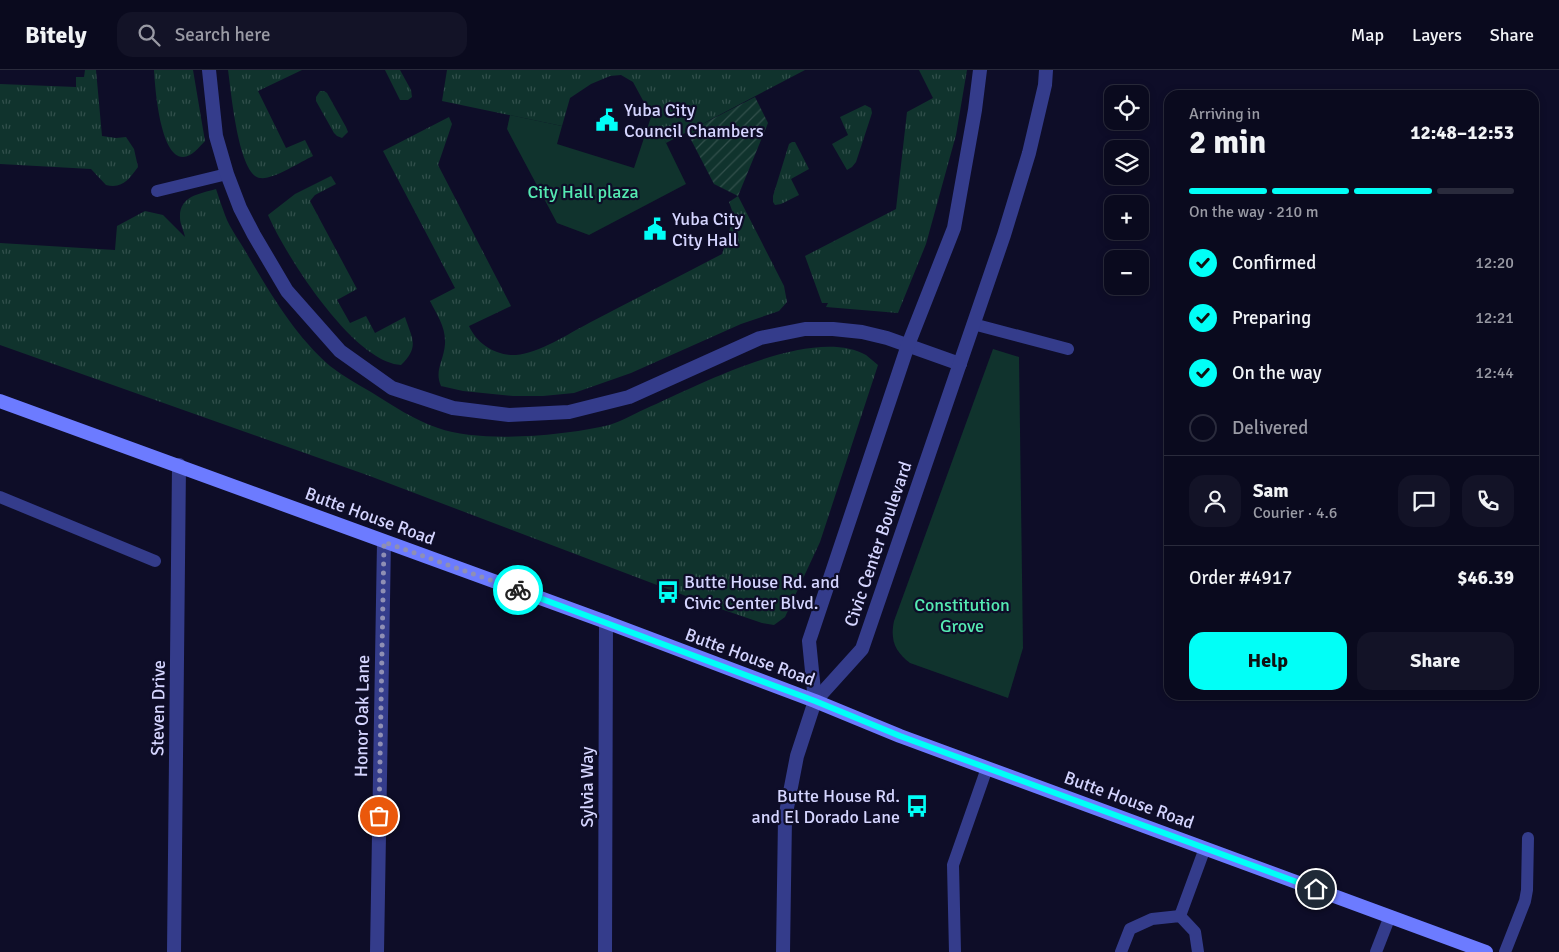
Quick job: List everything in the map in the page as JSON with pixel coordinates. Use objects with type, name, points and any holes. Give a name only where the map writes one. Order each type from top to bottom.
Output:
[{"type":"main road","name":"Butte House Road","points":[[0,401],[606,622],[815,701],[900,736],[1486,952]]},
{"type":"street","points":[[209,70],[216,136],[227,174],[240,208],[287,291],[340,351],[392,388],[453,408],[509,415],[570,412],[628,397],[760,338],[805,329],[856,331],[887,338],[960,364]]},
{"type":"street","name":"Civic Center Boulevard","points":[[815,701],[809,640],[908,346],[954,228],[975,110],[980,70]]},
{"type":"street","name":"Civic Center Boulevard","points":[[815,701],[862,649],[1004,235],[1029,153],[1045,84],[1046,70]]},
{"type":"street","name":"Steven Drive","points":[[174,952],[179,465]]},
{"type":"street","name":"Honor Oak Lane","points":[[377,952],[384,542]]},
{"type":"street","name":"Sylvia Way","points":[[605,952],[606,622]]},
{"type":"street","points":[[783,952],[785,818],[797,756],[815,701]]},
{"type":"lane","points":[[157,192],[227,174]]},
{"type":"lane","points":[[973,324],[1068,349]]},
{"type":"lane","points":[[0,497],[155,561]]},
{"type":"lane","points":[[955,952],[953,866],[987,768]]},
{"type":"lane","points":[[1505,952],[1525,900],[1527,890],[1528,838]]},
{"type":"lane","points":[[1180,916],[1205,848]]},
{"type":"lane","points":[[1121,952],[1130,929],[1152,919],[1180,916]]},
{"type":"lane","points":[[1180,916],[1196,932],[1198,952]]},
{"type":"lane","points":[[1376,952],[1390,916]]},
{"type":"green space","points":[[85,70],[96,70],[102,136],[126,137],[134,149],[138,167],[128,179],[117,186],[112,186],[106,185],[91,169],[0,164],[0,84],[76,87],[76,77],[84,77]]},
{"type":"green space","points":[[154,70],[193,70],[205,141],[186,157],[175,154],[164,134],[160,120]]},
{"type":"green space","points":[[228,70],[302,70],[258,91],[286,148],[305,140],[313,156],[265,178],[260,178],[252,173],[241,148]]},
{"type":"green space","points":[[385,70],[400,70],[411,90],[412,97],[408,100],[400,100]]},
{"type":"green space","points":[[447,70],[805,70],[666,143],[633,82],[621,75],[610,76],[591,84],[570,98],[562,126],[442,101]]},
{"type":"green space","points":[[919,70],[967,70],[956,135],[926,244],[898,313],[826,307],[828,303],[822,303],[805,256],[896,209],[907,112],[933,98]]},
{"type":"green space","points":[[320,91],[327,93],[346,127],[348,132],[342,138],[334,133],[316,101]]},
{"type":"green space","points":[[755,97],[768,123],[738,196],[714,184],[687,132]]},
{"type":"green space","points":[[865,105],[871,108],[872,113],[856,162],[847,170],[832,144],[848,135],[840,117]]},
{"type":"green space","name":"City Hall plaza","points":[[652,114],[686,184],[589,235],[557,223],[507,129],[510,115],[562,126],[557,144],[634,168]]},
{"type":"green space","points":[[449,117],[452,124],[438,165],[511,306],[469,326],[477,338],[488,348],[509,355],[525,354],[534,351],[722,254],[734,216],[729,202],[738,196],[784,286],[787,302],[779,311],[741,324],[631,373],[574,393],[513,396],[463,391],[441,386],[439,370],[445,338],[441,321],[430,301],[455,288],[383,151]]},
{"type":"green space","points":[[795,142],[809,169],[791,179],[799,195],[775,205],[773,196],[789,144]]},
{"type":"green space","points":[[331,176],[336,184],[315,195],[310,201],[357,289],[337,300],[350,323],[366,316],[375,333],[405,317],[413,342],[411,353],[401,365],[382,359],[362,346],[343,327],[305,280],[268,215],[295,194]]},
{"type":"green space","points":[[216,189],[230,225],[265,284],[294,328],[317,354],[340,373],[403,412],[429,425],[455,433],[497,437],[543,435],[587,430],[615,423],[723,374],[754,362],[786,353],[816,348],[843,348],[866,355],[878,365],[820,542],[785,617],[774,625],[762,623],[715,607],[367,475],[0,345],[0,243],[115,250],[117,226],[145,211],[163,215],[185,237],[180,218],[186,200]]},
{"type":"green space","name":"Constitution Grove","points":[[993,349],[1019,357],[1023,648],[1008,698],[910,663],[897,650],[893,640],[894,621]]},
{"type":"way so far","points":[[379,816],[384,542],[518,590]]},
{"type":"place","name":"Yuba City Council Chambers","points":[[607,120]]},
{"type":"place","name":"Yuba City City Hall","points":[[655,229]]},
{"type":"place","name":"Butte House Rd. and Civic Center Blvd.","points":[[668,592]]},
{"type":"place","name":"Butte House Rd. and El Dorado Lane","points":[[917,806]]},
{"type":"route","points":[[518,590],[815,701],[900,736],[1316,889]]}]
